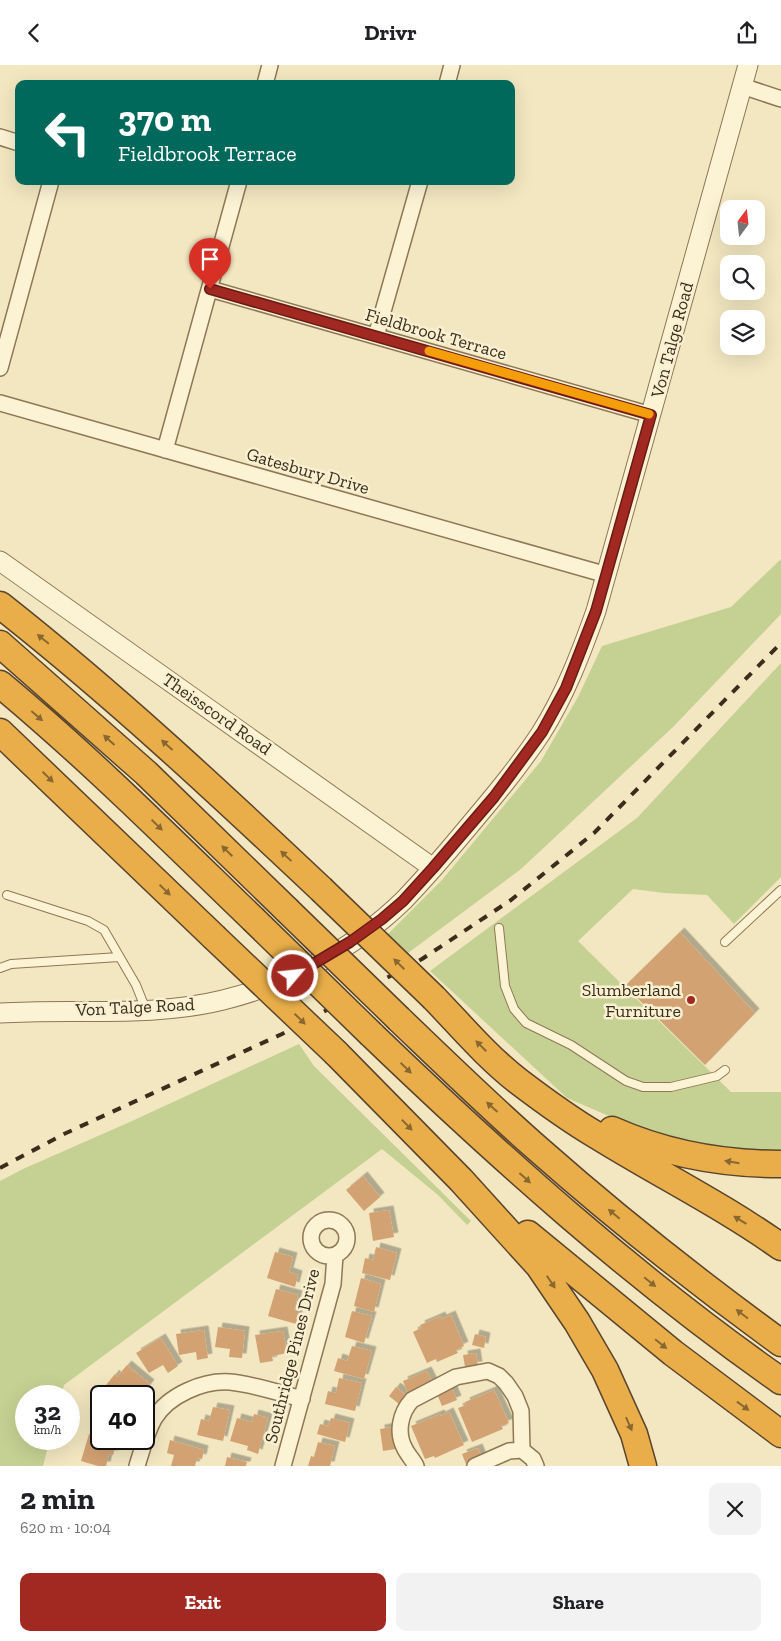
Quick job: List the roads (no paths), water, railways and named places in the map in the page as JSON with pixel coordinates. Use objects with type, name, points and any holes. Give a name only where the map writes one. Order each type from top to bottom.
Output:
[{"type":"highway","points":[[0,605],[126,709],[322,889],[516,1080],[595,1135],[741,1220],[781,1247]]},
{"type":"highway","points":[[0,644],[146,773],[488,1104],[590,1194],[694,1278],[781,1343]]},
{"type":"highway","points":[[0,684],[118,788],[457,1116],[558,1207],[662,1292],[781,1381]]},
{"type":"highway","points":[[0,732],[336,1053],[461,1180],[540,1265],[605,1370],[634,1434],[643,1466]]},
{"type":"highway","points":[[516,1080],[600,1125],[631,1139],[686,1155],[743,1164],[781,1164]]},
{"type":"highway","points":[[461,1180],[673,1353],[781,1434]]},
{"type":"street","points":[[266,80],[270,65]]},
{"type":"street","points":[[448,80],[452,65]]},
{"type":"street","name":"Von Talge Road","points":[[0,1013],[170,1009],[224,1000],[293,976],[368,930],[403,901],[512,775],[542,732],[566,688],[596,611],[748,65]]},
{"type":"street","points":[[742,86],[781,99]]},
{"type":"street","points":[[0,137],[15,142]]},
{"type":"street","points":[[0,368],[50,185]]},
{"type":"street","points":[[166,450],[238,185]]},
{"type":"street","points":[[376,336],[419,185]]},
{"type":"street","name":"Fieldbrook Terrace","points":[[210,289],[651,415]]},
{"type":"street","name":"Gatesbury Drive","points":[[0,403],[607,575]]},
{"type":"street","name":"Theisscord Road","points":[[0,561],[433,868]]},
{"type":"street","name":"Southridge Pines Drive","points":[[283,1466],[333,1284],[335,1255]]},
{"type":"street","points":[[416,1466],[404,1448],[400,1431],[402,1415],[412,1400],[456,1377],[470,1373],[488,1371],[506,1383],[515,1396],[521,1411],[522,1451]]},
{"type":"street","points":[[137,1466],[144,1441],[155,1418],[171,1402],[188,1391],[209,1384],[233,1382],[302,1399]]},
{"type":"street","points":[[475,1466],[509,1451],[522,1451],[533,1459],[536,1466]]},
{"type":"lane","points":[[726,942],[781,890]]},
{"type":"lane","points":[[7,895],[88,921],[104,930],[136,985],[146,1011]]},
{"type":"lane","points":[[499,928],[505,986],[514,1009],[526,1023],[571,1045],[626,1081],[643,1087],[671,1087],[718,1076],[725,1070]]},
{"type":"lane","points":[[0,968],[11,964],[119,957]]},
{"type":"railway","points":[[0,1168],[64,1134],[282,1034],[422,959],[511,900],[594,833],[781,643]]},
{"type":"place","name":"Slumberland Furniture","points":[[691,1000]]}]
